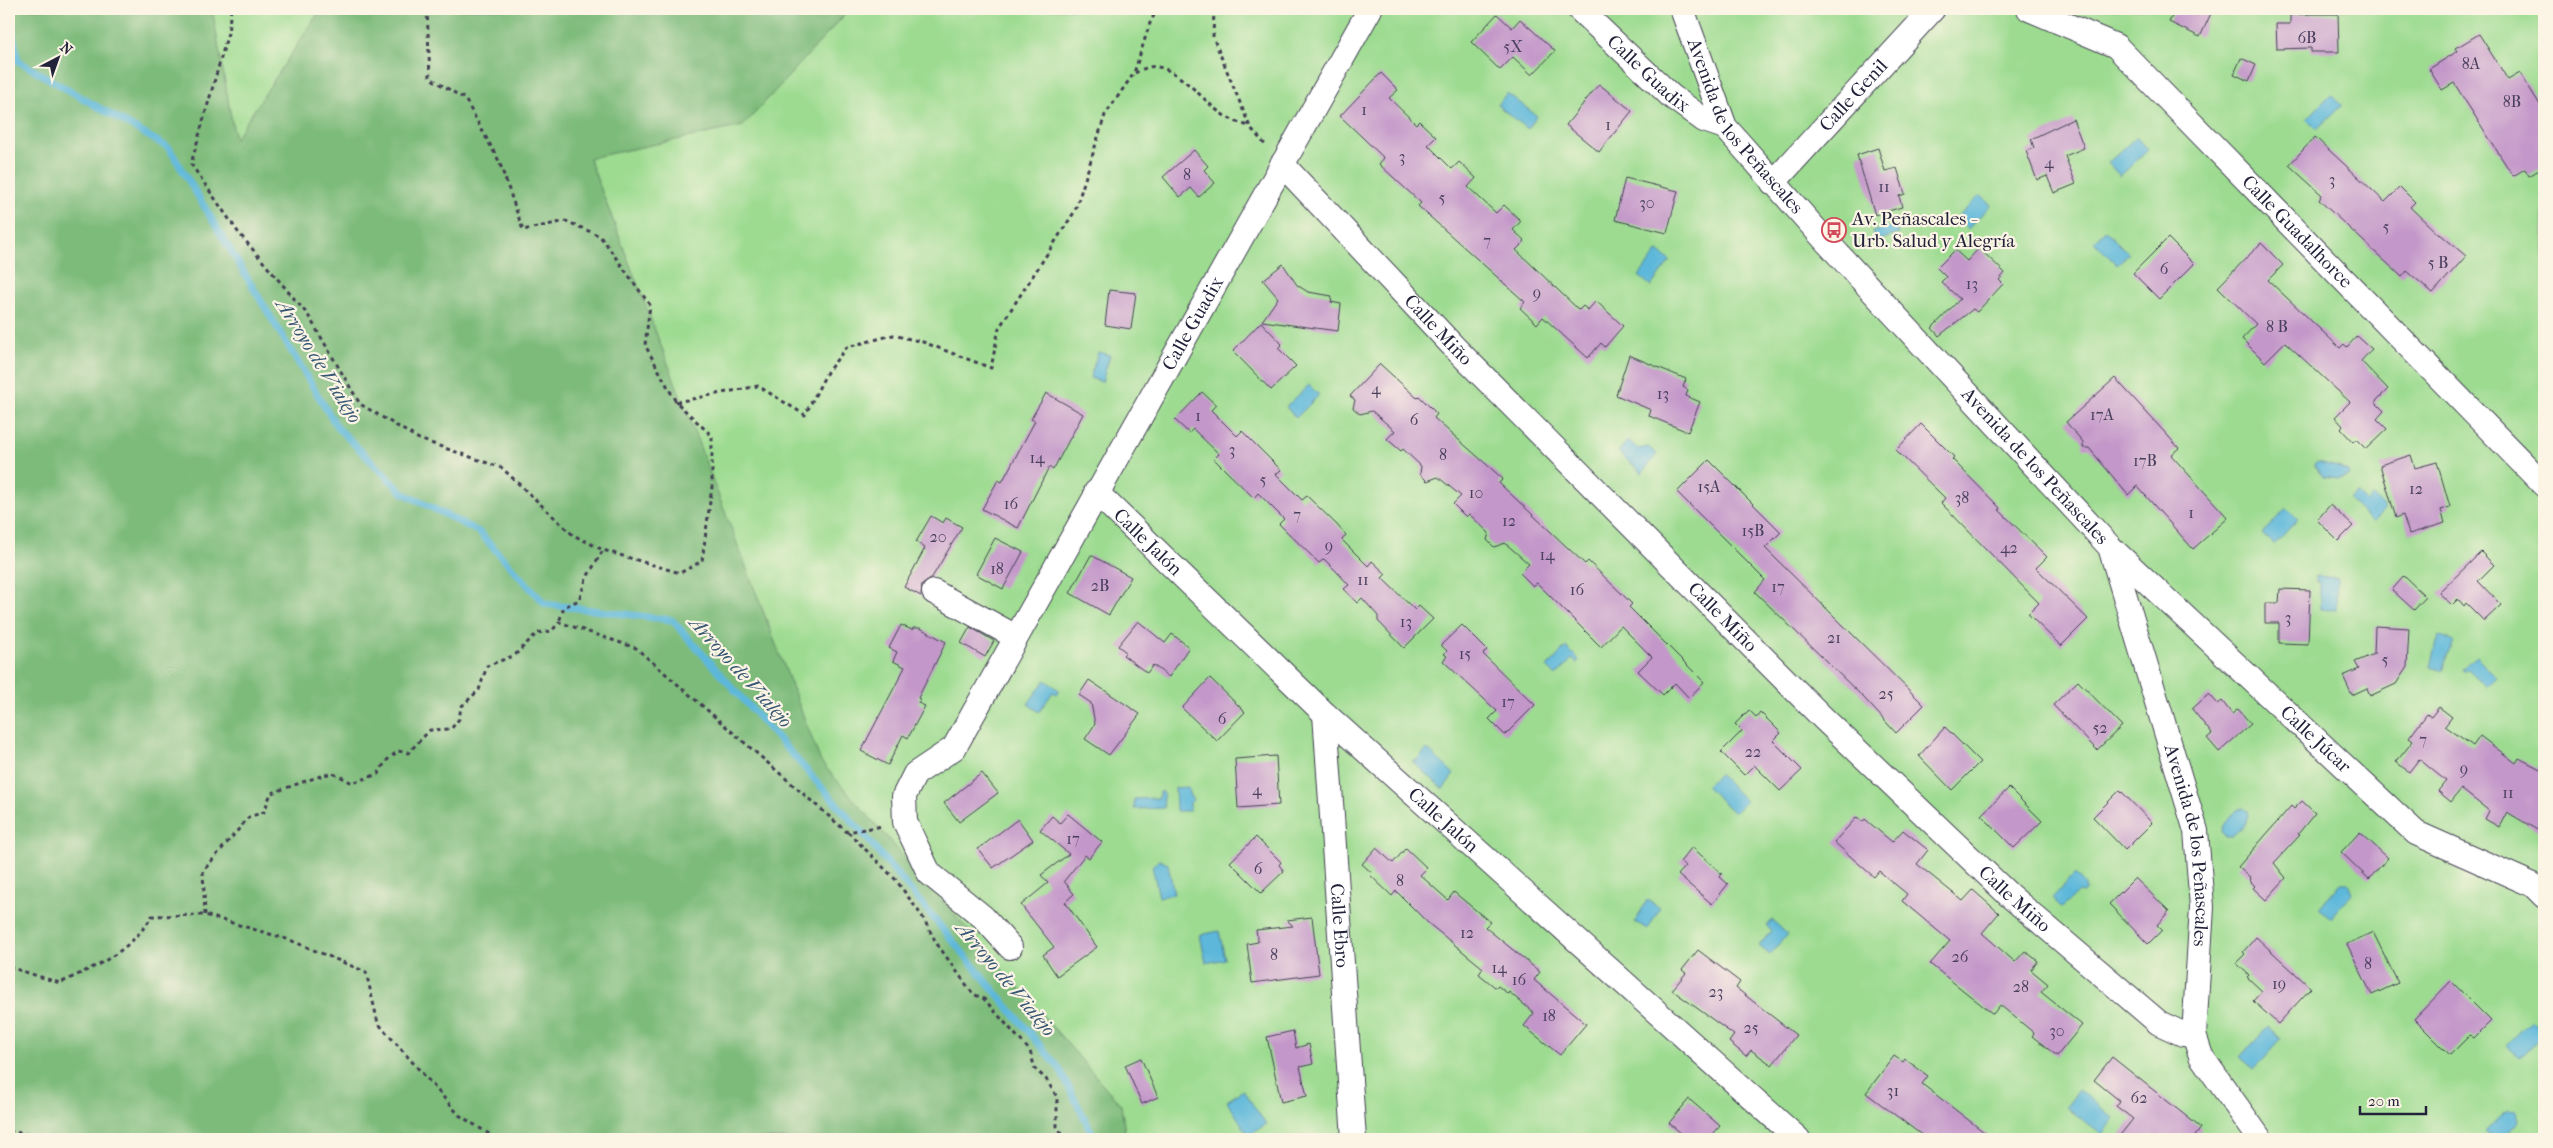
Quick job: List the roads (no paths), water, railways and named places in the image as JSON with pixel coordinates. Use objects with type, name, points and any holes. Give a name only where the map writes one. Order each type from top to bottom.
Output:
[{"type":"street","name":"Calle Guadix","points":[[1010,947],[983,917],[929,874],[905,822],[904,796],[914,774],[954,748],[1096,492],[1370,9]]},
{"type":"street","name":"Calle Guadix","points":[[1579,9],[1671,96],[1704,120],[1724,128]]},
{"type":"street","name":"Avenida de los Peñascales","points":[[1682,9],[1724,128],[2110,547],[2196,831],[2202,907],[2194,1035],[2201,1056],[2260,1139]]},
{"type":"street","name":"Calle Genil","points":[[1773,183],[1933,9]]},
{"type":"street","name":"Calle Guadalhorce","points":[[2029,9],[2116,46],[2544,485]]},
{"type":"street","name":"Calle Miño","points":[[1282,164],[1454,347],[1823,718],[2002,890],[2159,1023],[2183,1034],[2194,1035]]},
{"type":"street","name":"Calle Jalón","points":[[1096,492],[1325,714],[1798,1139]]},
{"type":"street","name":"Calle Júcar","points":[[2110,547],[2416,833],[2533,885],[2544,896]]},
{"type":"street","points":[[934,592],[1016,638]]},
{"type":"street","name":"Calle Ebro","points":[[1325,714],[1354,1139]]},
{"type":"water","points":[[1507,93],[1537,116],[1528,129],[1497,105]]},
{"type":"water","points":[[2331,94],[2342,105],[2317,129],[2307,119]]},
{"type":"water","points":[[2136,137],[2148,150],[2120,176],[2108,163]]},
{"type":"water","points":[[1980,195],[1991,205],[1968,229],[1957,218]]},
{"type":"water","points":[[1896,225],[1899,234],[1876,241],[1873,232]]},
{"type":"water","points":[[2105,230],[2129,254],[2117,265],[2094,242]]},
{"type":"water","points":[[1658,251],[1670,261],[1651,286],[1639,276]]},
{"type":"water","points":[[1098,352],[1110,355],[1102,382],[1090,378]]},
{"type":"water","points":[[1309,385],[1319,395],[1296,418],[1286,407]]},
{"type":"water","points":[[1628,440],[1638,449],[1648,447],[1657,454],[1642,473],[1618,452]]},
{"type":"water","points":[[2317,462],[2338,467],[2348,472],[2349,476],[2339,479],[2322,477],[2314,465]]},
{"type":"water","points":[[2357,492],[2367,502],[2373,496],[2385,509],[2372,522],[2349,500]]},
{"type":"water","points":[[2286,508],[2298,519],[2274,545],[2262,534]]},
{"type":"water","points":[[2316,576],[2337,578],[2336,610],[2320,609],[2320,582],[2316,582]]},
{"type":"water","points":[[2439,635],[2453,641],[2442,670],[2431,666]]},
{"type":"water","points":[[1566,647],[1579,660],[1577,663],[1572,659],[1556,676],[1547,667]]},
{"type":"water","points":[[2476,656],[2497,677],[2487,687],[2468,669],[2465,672],[2463,669]]},
{"type":"water","points":[[1045,680],[1059,690],[1057,694],[1053,692],[1039,712],[1028,704]]},
{"type":"water","points":[[1427,749],[1454,774],[1443,789],[1412,761],[1417,760]]},
{"type":"water","points":[[1719,774],[1746,801],[1734,813],[1706,786]]},
{"type":"water","points":[[1188,787],[1189,794],[1193,800],[1190,803],[1190,811],[1176,811],[1175,788]]},
{"type":"water","points":[[1159,792],[1163,792],[1164,808],[1134,809],[1134,799],[1159,798]]},
{"type":"water","points":[[2243,808],[2248,811],[2249,816],[2244,826],[2232,836],[2225,836],[2222,829],[2225,823],[2236,810]]},
{"type":"water","points":[[1159,860],[1168,864],[1174,894],[1159,897],[1152,866]]},
{"type":"water","points":[[2075,874],[2085,885],[2085,891],[2082,893],[2078,892],[2062,908],[2052,898]]},
{"type":"water","points":[[2340,883],[2348,883],[2352,893],[2331,918],[2319,908]]},
{"type":"water","points":[[1647,900],[1660,908],[1648,929],[1635,922]]},
{"type":"water","points":[[1772,920],[1787,934],[1770,955],[1759,946],[1771,931],[1767,926]]},
{"type":"water","points":[[1219,931],[1225,959],[1206,963],[1200,935]]},
{"type":"water","points":[[2532,1019],[2544,1032],[2519,1058],[2506,1046]]},
{"type":"water","points":[[2268,1027],[2281,1039],[2254,1069],[2240,1057]]},
{"type":"water","points":[[1243,1090],[1266,1124],[1249,1136],[1227,1101]]},
{"type":"water","points":[[2079,1090],[2114,1118],[2102,1134],[2066,1107]]},
{"type":"water","points":[[2507,1110],[2516,1111],[2518,1121],[2501,1139],[2492,1139],[2485,1133]]},
{"type":"waterway","name":"Arroyo de Vialejo","points":[[9,15],[18,61],[169,148],[337,427],[403,493],[479,532],[545,604],[672,620],[860,830],[1059,1068],[1095,1139]]},
{"type":"place","name":"Av. Peñascales - Urb. Salud y Alegría","points":[[1834,230]]}]
